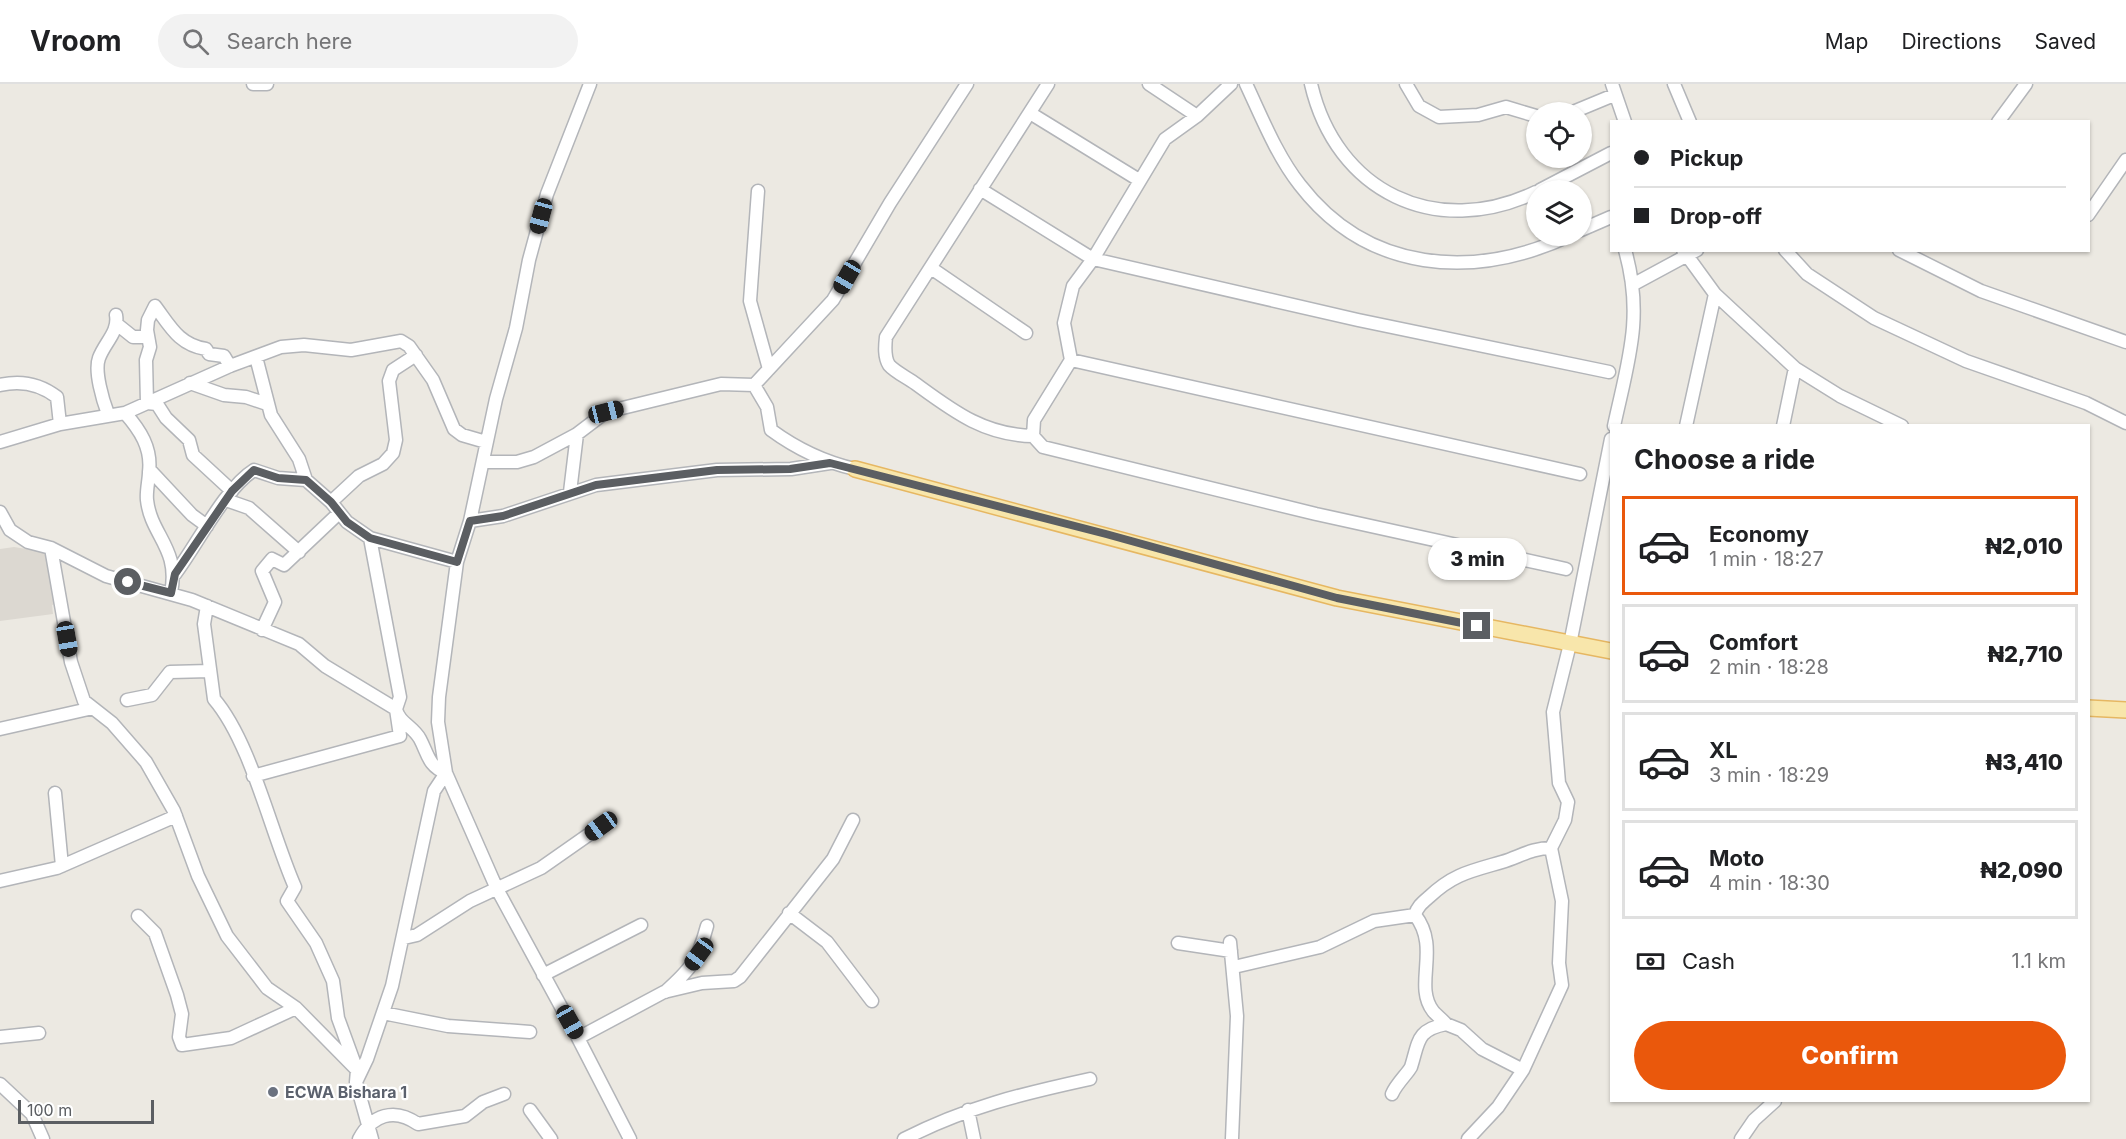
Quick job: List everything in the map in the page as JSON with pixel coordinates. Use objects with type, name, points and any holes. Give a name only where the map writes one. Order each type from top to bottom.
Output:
[{"type":"main road","points":[[855,469],[1337,598],[1610,651]]},
{"type":"main road","points":[[2090,708],[2125,706]]},
{"type":"street","points":[[253,84],[267,84]]},
{"type":"street","points":[[590,84],[547,194],[486,442],[470,521],[457,562],[439,697],[438,722],[446,773],[497,889],[630,1139]]},
{"type":"street","points":[[483,462],[517,462],[542,453],[578,434],[606,412],[721,384],[754,385],[783,351],[818,319],[833,300],[890,203],[967,84]]},
{"type":"street","points":[[1048,84],[886,337],[885,352],[889,364],[942,403],[984,428],[1008,435],[1032,435],[1043,447],[1316,514],[1566,569]]},
{"type":"street","points":[[1149,84],[1197,116]]},
{"type":"street","points":[[1032,435],[1034,420],[1071,360],[1064,323],[1073,286],[1093,259],[1138,180],[1165,139],[1197,116],[1231,84]]},
{"type":"street","points":[[1246,84],[1274,143],[1299,184],[1335,221],[1380,249],[1427,262],[1472,261],[1520,254],[1542,246]]},
{"type":"street","points":[[1311,84],[1326,132],[1353,168],[1391,194],[1431,209],[1469,211],[1509,203],[1526,196]]},
{"type":"street","points":[[1406,84],[1419,106],[1439,117],[1472,116],[1506,107],[1526,113]]},
{"type":"street","points":[[1674,84],[1689,120]]},
{"type":"street","points":[[1999,120],[2026,84]]},
{"type":"street","points":[[1590,102],[1613,89],[1624,120]]},
{"type":"street","points":[[1030,112],[1138,180]]},
{"type":"street","points":[[1559,180],[1610,154]]},
{"type":"street","points":[[2090,211],[2126,160]]},
{"type":"street","points":[[980,189],[1093,259],[1346,317],[1609,372]]},
{"type":"street","points":[[758,191],[750,301],[769,369]]},
{"type":"street","points":[[1592,225],[1610,217]]},
{"type":"street","points":[[1614,424],[1636,312],[1634,284],[1626,252]]},
{"type":"street","points":[[1634,284],[1689,252],[1715,294],[1795,368],[1840,396],[1898,424]]},
{"type":"street","points":[[1787,252],[1807,274],[1874,318],[1966,361],[2086,403],[2126,423]]},
{"type":"street","points":[[1903,252],[1981,291],[2126,342]]},
{"type":"street","points":[[931,268],[1026,333]]},
{"type":"street","points":[[1686,424],[1715,294]]},
{"type":"street","points":[[137,426],[143,404],[146,360],[150,347],[148,320],[155,306],[173,330],[190,346],[206,349],[208,354],[224,356],[230,366]]},
{"type":"street","points":[[108,414],[101,397],[98,360],[117,320],[133,337],[148,337]]},
{"type":"street","points":[[0,442],[60,424],[108,414],[125,413],[230,366],[281,347],[304,345],[351,350],[401,340],[416,355],[433,380],[454,429],[462,435],[486,442]]},
{"type":"street","points":[[331,502],[359,476],[383,464],[393,453],[396,440],[389,381],[393,370],[416,355]]},
{"type":"street","points":[[256,357],[267,404],[298,459],[306,480],[331,502],[339,513],[370,538],[457,562]]},
{"type":"street","points":[[1071,360],[1580,474]]},
{"type":"street","points":[[1784,424],[1795,368]]},
{"type":"street","points":[[0,385],[23,383],[45,387],[57,397],[60,424]]},
{"type":"street","points":[[190,383],[224,395],[246,397],[267,404]]},
{"type":"street","points":[[754,385],[767,406],[771,430],[792,445],[830,463],[855,469]]},
{"type":"street","points":[[143,404],[157,404],[166,418],[189,440],[193,455],[229,496],[249,508],[299,552]]},
{"type":"street","points":[[125,413],[137,426],[145,441],[150,470],[147,499],[175,574]]},
{"type":"street","points":[[570,492],[578,434]]},
{"type":"street","points":[[1468,1139],[1498,1107],[1523,1070],[1562,985],[1559,963],[1562,901],[1551,848],[1568,812],[1568,801],[1559,783],[1553,718],[1610,444]]},
{"type":"street","points":[[470,521],[503,516],[596,485],[706,471],[790,469],[830,463]]},
{"type":"street","points":[[171,593],[175,574],[229,496],[253,468],[278,478],[306,480]]},
{"type":"street","points":[[150,470],[192,515],[207,526]]},
{"type":"street","points":[[0,512],[10,530],[28,542],[51,548],[106,576],[171,593],[298,644],[325,666],[396,709],[398,719],[420,738],[432,764],[446,773]]},
{"type":"street","points":[[262,630],[275,603],[262,571],[272,560],[284,565],[339,513]]},
{"type":"street","points":[[253,776],[399,736],[396,709],[400,698],[370,538]]},
{"type":"street","points":[[51,548],[71,662],[84,700],[112,723],[146,762],[176,816],[198,876],[227,936],[267,988],[296,1008],[355,1071]]},
{"type":"street","points":[[207,606],[204,624],[214,699],[222,707],[253,776],[295,887],[287,901],[316,943],[333,981],[338,1018],[355,1071],[372,1139]]},
{"type":"street","points":[[127,700],[152,695],[170,672],[210,671]]},
{"type":"street","points":[[0,729],[93,708]]},
{"type":"street","points":[[355,1071],[367,1059],[382,1013],[404,938],[410,890],[434,791],[446,773]]},
{"type":"street","points":[[55,793],[62,866]]},
{"type":"street","points":[[0,881],[62,866],[176,816]]},
{"type":"street","points":[[664,992],[702,983],[734,981],[740,977],[833,859],[853,820]]},
{"type":"street","points":[[404,938],[417,935],[470,901],[542,868],[601,826]]},
{"type":"street","points":[[1415,915],[1420,905],[1449,879],[1474,869],[1506,861],[1522,853],[1551,848]]},
{"type":"street","points":[[789,913],[826,942],[872,1001]]},
{"type":"street","points":[[1234,967],[1320,947],[1374,921],[1415,915]]},
{"type":"street","points":[[1415,915],[1427,936],[1427,998],[1432,1010],[1446,1024],[1461,1030],[1482,1049],[1523,1070]]},
{"type":"street","points":[[138,916],[155,933],[170,983],[177,995],[182,1014],[179,1037],[182,1045],[231,1038],[296,1008]]},
{"type":"street","points":[[543,975],[641,925]]},
{"type":"street","points":[[578,1038],[664,992],[684,975],[699,954],[707,926]]},
{"type":"street","points":[[1178,943],[1231,946],[1237,1016],[1232,1139]]},
{"type":"street","points":[[382,1013],[448,1026],[530,1032]]},
{"type":"street","points":[[1392,1094],[1398,1081],[1410,1069],[1419,1039],[1427,1030],[1446,1024]]},
{"type":"street","points":[[0,1037],[39,1033]]},
{"type":"street","points":[[355,1071],[367,1059]]},
{"type":"street","points":[[904,1139],[948,1117],[968,1110],[1024,1093],[1090,1079]]},
{"type":"street","points":[[0,1084],[32,1114],[43,1139]]},
{"type":"street","points":[[359,1139],[368,1123],[394,1115],[409,1118],[418,1124],[465,1116],[483,1102],[504,1094]]},
{"type":"street","points":[[1741,1139],[1754,1120],[1774,1102]]},
{"type":"street","points":[[530,1110],[551,1139]]},
{"type":"street","points":[[968,1110],[974,1139]]},
{"type":"shaded area","points":[[14,547],[45,552],[55,604],[52,605],[53,614],[0,621],[0,549]]},
{"type":"place","name":"ECWA Bishara 1","points":[[273,1092]]},
{"type":"route","points":[[128,582],[171,593],[175,574],[193,551],[207,526],[246,474],[254,470],[263,471],[278,478],[306,480],[331,502],[347,522],[370,538],[457,562],[470,521],[503,516],[596,485],[717,470],[790,469],[830,463],[1106,534],[1337,598],[1477,626]]}]
